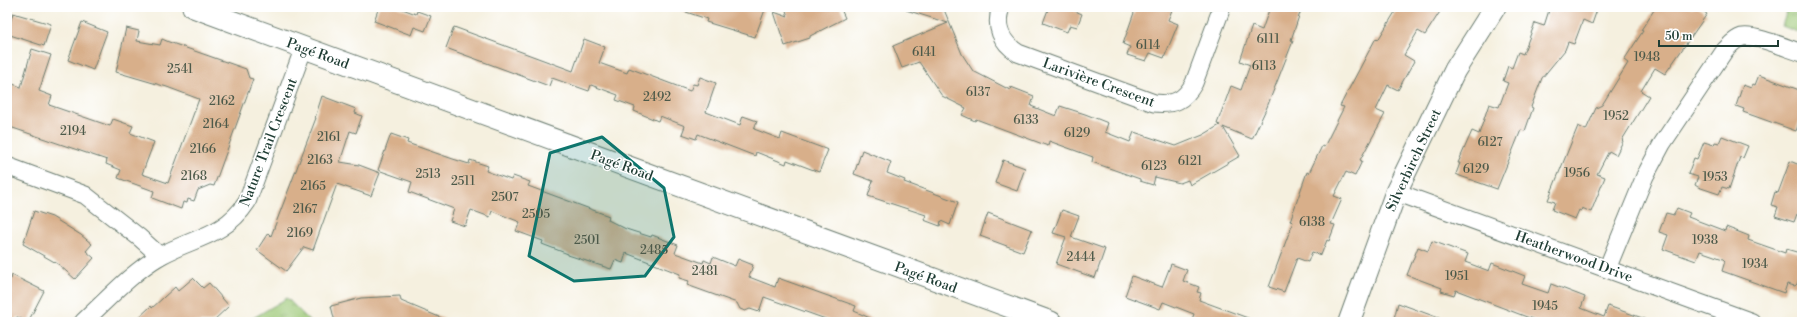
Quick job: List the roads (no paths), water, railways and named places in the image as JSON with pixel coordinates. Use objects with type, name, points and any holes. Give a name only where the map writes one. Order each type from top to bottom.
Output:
[{"type":"street","name":"Pagé Road","points":[[193,7],[1051,322]]},
{"type":"street","name":"Larivière Crescent","points":[[1001,7],[998,26],[1000,36],[1008,46],[1018,52],[1154,103],[1168,104],[1180,100],[1189,93],[1222,7]]},
{"type":"street","name":"Silverbirch Street","points":[[1350,322],[1396,192],[1455,70],[1494,7]]},
{"type":"street","points":[[1607,268],[1645,176],[1662,144],[1725,50],[1733,42],[1743,37],[1762,40],[1802,53]]},
{"type":"street","name":"Nature Trail Crescent","points":[[83,322],[135,274],[160,256],[223,228],[239,215],[247,202],[304,47]]},
{"type":"street","points":[[7,166],[85,195],[140,238],[160,256]]},
{"type":"street","name":"Heatherwood Drive","points":[[1396,192],[1752,322]]}]
